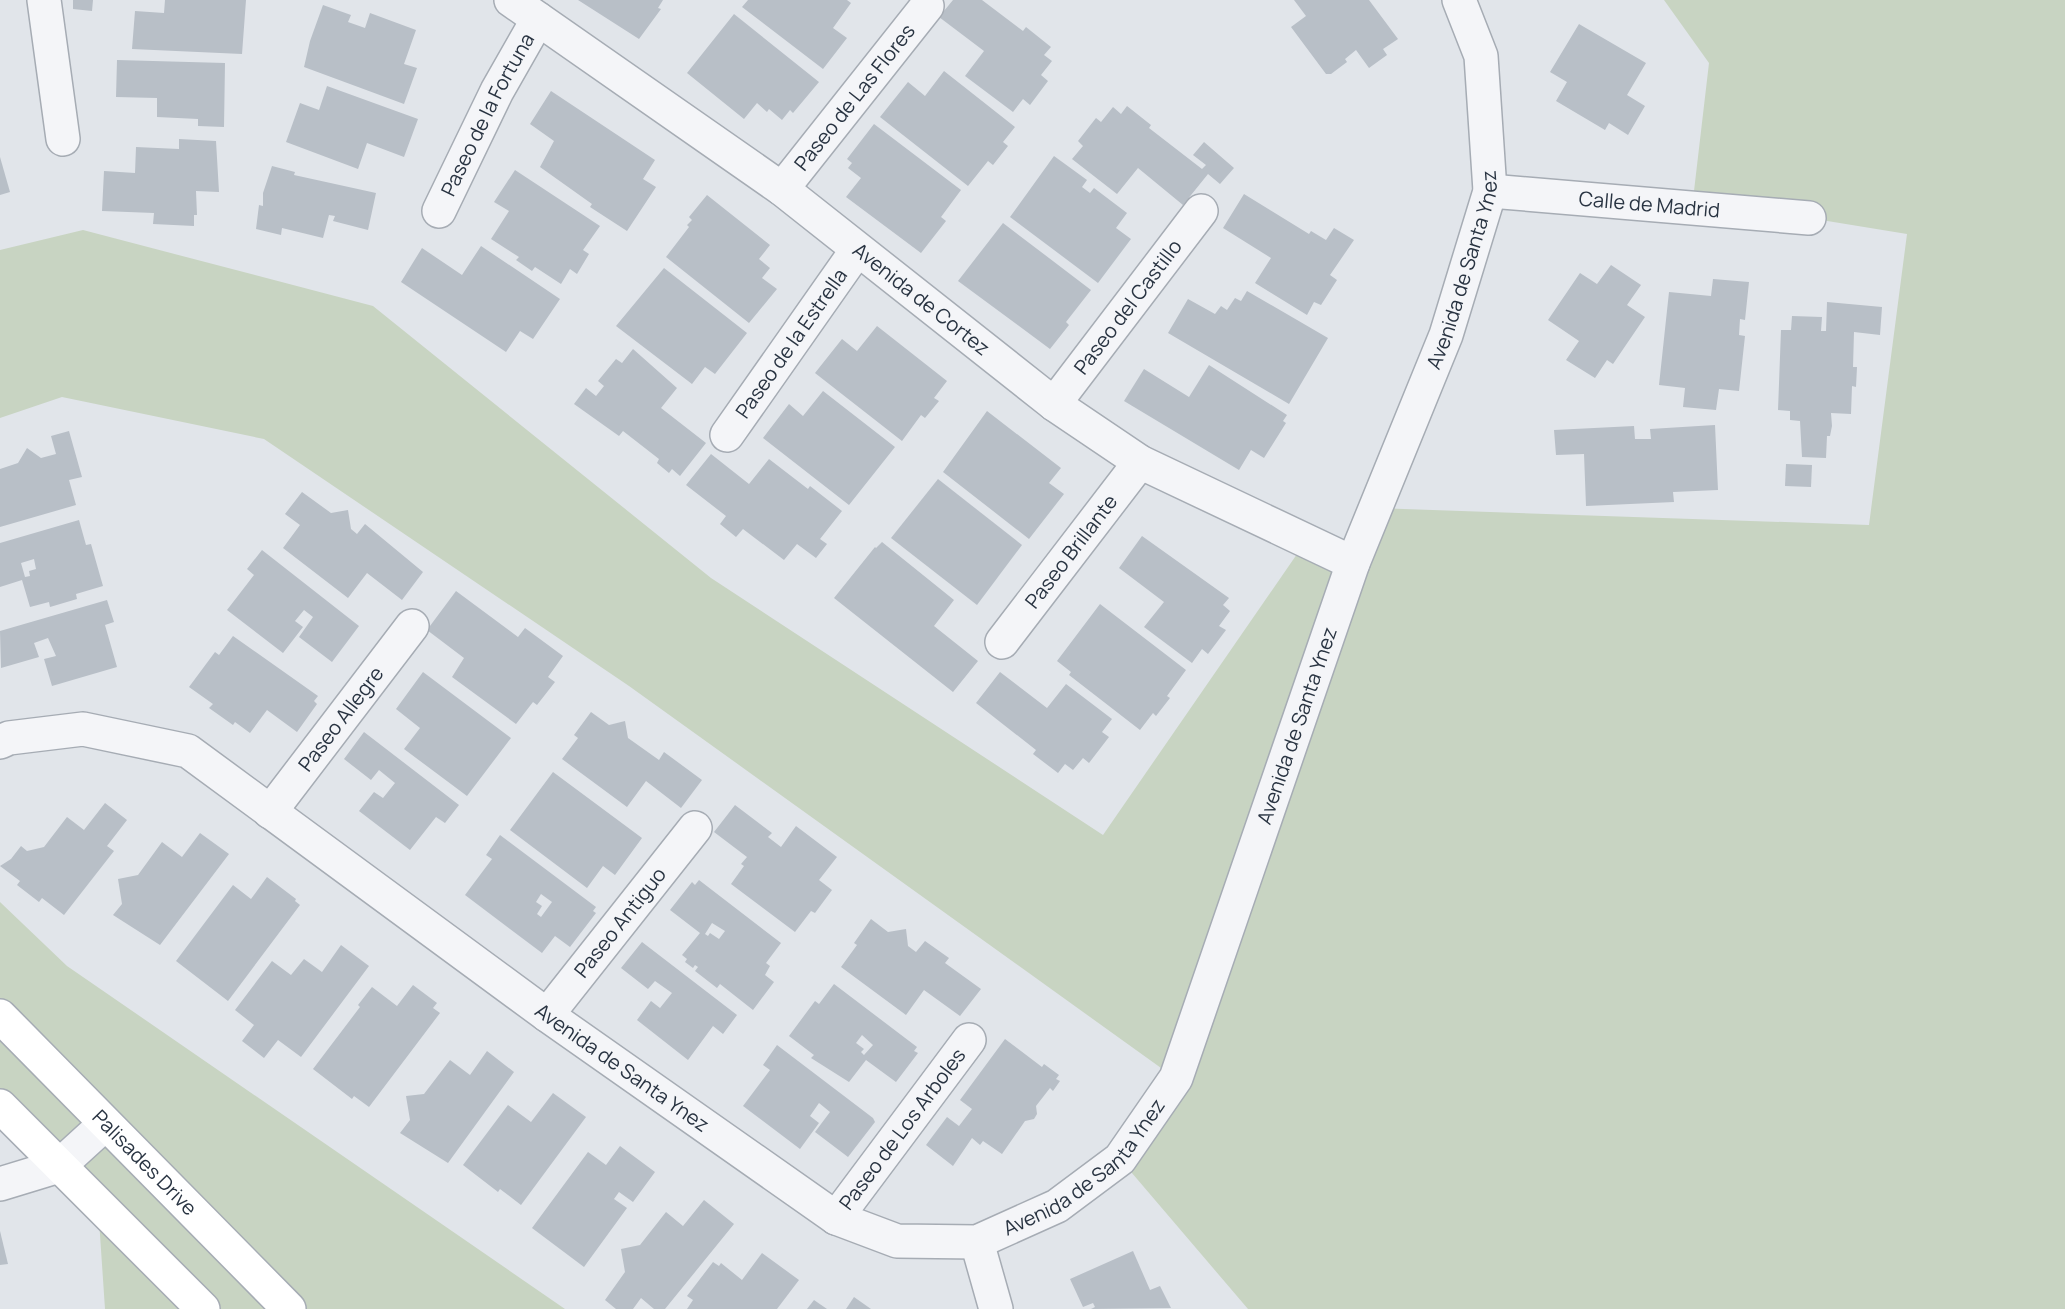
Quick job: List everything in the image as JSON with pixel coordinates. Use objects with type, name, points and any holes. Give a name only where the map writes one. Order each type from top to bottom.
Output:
[{"type":"street","points":[[45,0],[63,139]]},
{"type":"street","name":"Avenida de Cortez","points":[[511,0],[782,189],[1054,404],[1140,462],[1353,563]]},
{"type":"street","name":"Avenida de Santa Ynez","points":[[3,732],[82,729],[188,751],[547,1015],[836,1218],[897,1241],[977,1242],[1057,1206],[1120,1159],[1176,1078],[1353,563],[1446,335],[1490,191],[1481,56],[1459,0]]},
{"type":"street","name":"Paseo de Las Flores","points":[[782,189],[927,6]]},
{"type":"street","name":"Paseo de la Fortuna","points":[[439,211],[497,91],[538,20]]},
{"type":"street","name":"Calle de Madrid","points":[[1490,191],[1809,218]]},
{"type":"street","name":"Paseo del Castillo","points":[[1054,404],[1202,211]]},
{"type":"street","name":"Paseo de la Estrella","points":[[727,435],[857,250]]},
{"type":"street","name":"Paseo Brillante","points":[[1002,642],[1140,462]]},
{"type":"street","name":"Paseo Allegre","points":[[270,812],[412,626]]},
{"type":"street","name":"Paseo Antiguo","points":[[547,1015],[695,828]]},
{"type":"street","name":"Palisades Drive","points":[[0,1016],[289,1309]]},
{"type":"street","name":"Paseo de Los Arboles","points":[[836,1218],[969,1040]]},
{"type":"street","points":[[0,1106],[203,1309]]},
{"type":"street","points":[[0,1184],[60,1166],[105,1124]]},
{"type":"street","points":[[977,1242],[996,1309]]},
{"type":"green space","points":[[1664,0],[2065,0],[2065,1309],[1248,1309],[1120,1159],[1175,1078],[629,686],[264,439],[62,397],[0,418],[0,250],[83,230],[373,306],[711,578],[1103,835],[1306,541],[1353,563],[1375,508],[1869,525],[1907,234],[1809,218],[1692,208],[1709,63]]},
{"type":"green space","points":[[0,902],[67,966],[565,1309],[105,1309],[98,1205],[0,1106]]},
{"type":"building","points":[[73,0],[93,0],[92,11],[73,9]]},
{"type":"building","points":[[165,0],[246,0],[242,54],[132,49],[135,11],[164,13]]},
{"type":"building","points":[[578,0],[663,0],[658,8],[661,9],[639,39]]},
{"type":"building","points":[[748,0],[847,0],[851,3],[833,28],[847,38],[823,69],[742,7]]},
{"type":"building","points":[[953,0],[982,0],[1023,31],[1026,27],[1051,47],[1044,55],[1052,61],[1041,75],[1048,81],[1030,105],[1023,99],[1013,112],[965,76],[984,51],[939,17]]},
{"type":"building","points":[[1294,0],[1369,0],[1398,39],[1383,49],[1387,55],[1369,68],[1356,50],[1345,59],[1347,62],[1331,74],[1326,74],[1291,27],[1306,16]]},
{"type":"building","points":[[323,5],[351,15],[348,22],[365,28],[370,13],[416,30],[404,64],[417,68],[404,104],[304,67],[310,41]]},
{"type":"building","points":[[734,14],[819,82],[793,113],[790,110],[782,120],[769,109],[767,112],[757,103],[744,119],[687,73]]},
{"type":"building","points":[[1579,24],[1646,63],[1627,95],[1645,106],[1628,135],[1609,123],[1605,130],[1556,101],[1567,82],[1550,72]]},
{"type":"building","points":[[117,60],[225,63],[224,127],[198,126],[198,119],[157,117],[157,98],[116,97]]},
{"type":"building","points":[[944,71],[1015,127],[1003,142],[1008,146],[993,165],[988,161],[968,186],[880,117],[908,82],[925,96]]},
{"type":"building","points":[[327,86],[418,119],[404,157],[367,143],[358,169],[286,142],[300,103],[319,110]]},
{"type":"building","points":[[551,91],[655,160],[643,179],[656,187],[627,231],[590,207],[592,204],[540,167],[554,141],[530,124]]},
{"type":"building","points":[[1127,106],[1151,125],[1149,128],[1202,169],[1206,165],[1193,155],[1204,142],[1234,168],[1220,184],[1208,174],[1183,205],[1138,168],[1117,194],[1072,159],[1083,146],[1078,141],[1096,118],[1101,122],[1113,107],[1121,114]]},
{"type":"building","points":[[874,124],[961,190],[941,217],[946,221],[921,253],[846,197],[861,178],[848,168],[852,163],[847,159]]},
{"type":"building","points":[[179,139],[216,141],[219,192],[196,191],[197,215],[194,215],[194,226],[153,224],[154,213],[102,211],[104,171],[135,173],[136,147],[179,149]]},
{"type":"building","points":[[1054,156],[1087,180],[1082,187],[1090,193],[1094,188],[1127,213],[1116,228],[1131,239],[1098,283],[1010,217]]},
{"type":"building","points":[[0,157],[10,192],[0,195]]},
{"type":"building","points":[[272,166],[295,172],[294,175],[376,193],[368,230],[333,221],[335,216],[329,215],[323,238],[282,228],[281,235],[256,229],[259,205],[263,206],[263,193]]},
{"type":"building","points":[[515,170],[600,226],[583,250],[589,254],[577,274],[570,269],[561,284],[535,267],[532,271],[516,260],[519,257],[491,239],[509,211],[494,202]]},
{"type":"building","points":[[1244,194],[1309,234],[1311,231],[1326,240],[1334,228],[1354,240],[1330,275],[1337,280],[1321,305],[1314,302],[1307,315],[1255,283],[1271,258],[1223,228]]},
{"type":"building","points":[[707,195],[770,245],[759,259],[770,268],[762,278],[777,289],[749,323],[666,257],[689,227],[687,225],[692,220],[689,217]]},
{"type":"building","points":[[1003,223],[1091,290],[1066,322],[1069,325],[1050,349],[958,281]]},
{"type":"building","points":[[481,246],[560,299],[533,339],[520,331],[506,352],[401,282],[422,248],[462,275]]},
{"type":"building","points":[[1611,265],[1641,285],[1627,305],[1645,317],[1613,364],[1607,360],[1595,378],[1566,360],[1579,341],[1548,320],[1580,273],[1597,284]]},
{"type":"building","points":[[664,268],[747,333],[715,374],[705,367],[692,384],[616,326]]},
{"type":"building","points":[[1713,279],[1749,282],[1745,320],[1740,319],[1739,335],[1745,336],[1739,391],[1719,389],[1716,410],[1683,407],[1685,388],[1659,385],[1669,292],[1711,296]]},
{"type":"building","points":[[1247,291],[1328,338],[1289,404],[1168,333],[1188,299],[1215,314],[1221,306],[1227,310],[1235,298],[1241,301]]},
{"type":"building","points":[[1827,302],[1882,307],[1880,335],[1854,332],[1853,367],[1857,367],[1856,387],[1852,386],[1851,414],[1831,413],[1832,426],[1830,436],[1827,436],[1826,458],[1802,457],[1800,421],[1790,420],[1790,411],[1778,410],[1781,330],[1791,330],[1792,316],[1822,317],[1821,331],[1826,331]]},
{"type":"building","points":[[877,326],[947,381],[934,398],[939,401],[925,418],[921,415],[902,441],[815,373],[842,339],[857,351]]},
{"type":"building","points":[[633,349],[677,388],[661,408],[706,443],[680,476],[672,469],[669,473],[657,463],[659,459],[623,431],[619,436],[574,404],[586,388],[596,396],[604,386],[598,381],[616,359],[622,363]]},
{"type":"building","points":[[1209,365],[1287,415],[1283,421],[1286,423],[1264,458],[1251,450],[1239,470],[1124,401],[1144,369],[1189,397]]},
{"type":"building","points":[[823,391],[895,447],[849,505],[763,438],[789,404],[803,416]]},
{"type":"building","points":[[987,411],[1061,468],[1049,483],[1064,494],[1029,539],[943,472]]},
{"type":"building","points":[[1715,425],[1718,490],[1673,492],[1674,502],[1586,506],[1584,454],[1556,455],[1554,430],[1634,426],[1635,439],[1651,439],[1650,429]]},
{"type":"building","points":[[69,431],[82,477],[69,480],[76,505],[0,527],[0,469],[18,463],[27,448],[41,458],[56,454],[51,436]]},
{"type":"building","points":[[711,454],[749,484],[769,459],[808,489],[810,486],[842,511],[820,539],[827,544],[816,558],[797,544],[784,560],[743,529],[736,537],[720,524],[726,516],[686,485]]},
{"type":"building","points":[[1786,464],[1812,465],[1811,487],[1785,486]]},
{"type":"building","points":[[938,479],[1022,545],[977,605],[891,538]]},
{"type":"building","points":[[302,492],[331,513],[348,510],[351,529],[357,534],[365,524],[423,572],[402,600],[367,573],[348,598],[283,548],[300,525],[285,514]]},
{"type":"building","points":[[79,520],[86,545],[91,544],[103,586],[76,594],[77,599],[50,607],[49,602],[30,607],[22,580],[0,587],[0,543]],"holes":[[[34,559],[36,569],[29,571],[30,576],[25,577],[21,563]]]},
{"type":"building","points":[[1142,536],[1229,598],[1223,605],[1230,611],[1219,626],[1226,630],[1208,654],[1202,649],[1192,663],[1144,627],[1164,602],[1119,568]]},
{"type":"building","points":[[882,542],[954,600],[934,626],[978,661],[953,692],[834,598],[875,547]]},
{"type":"building","points":[[262,550],[359,626],[332,662],[299,637],[313,617],[304,610],[295,621],[303,627],[283,653],[227,610],[254,575],[247,569]]},
{"type":"building","points":[[456,591],[518,637],[525,628],[563,656],[548,677],[555,682],[537,705],[533,702],[516,724],[452,677],[464,658],[427,630]]},
{"type":"building","points":[[107,600],[114,622],[105,625],[117,667],[52,686],[44,659],[56,656],[48,638],[34,643],[39,657],[1,668],[0,631]]},
{"type":"building","points":[[1100,604],[1186,670],[1167,696],[1170,698],[1156,716],[1153,713],[1140,730],[1069,675],[1071,672],[1057,661]]},
{"type":"building","points":[[233,636],[318,696],[314,701],[317,704],[297,732],[267,710],[250,733],[235,722],[233,725],[209,708],[213,704],[189,687],[215,652],[219,655]]},
{"type":"building","points":[[423,672],[511,738],[467,796],[404,749],[420,728],[396,709]]},
{"type":"building","points":[[1000,672],[1047,708],[1066,684],[1112,719],[1102,732],[1109,737],[1089,763],[1083,758],[1073,770],[1065,764],[1058,773],[1033,754],[1036,750],[976,703]]},
{"type":"building","points":[[591,712],[609,725],[625,721],[628,738],[659,760],[664,752],[702,780],[681,808],[646,781],[627,807],[562,759],[578,738],[574,735]]},
{"type":"building","points":[[364,732],[459,805],[445,823],[436,817],[410,850],[359,811],[374,792],[383,798],[395,783],[379,770],[371,780],[344,759]]},
{"type":"building","points":[[553,772],[642,838],[615,875],[603,866],[587,888],[510,830]]},
{"type":"building","points":[[105,803],[127,820],[107,846],[114,851],[64,915],[42,898],[39,902],[17,885],[20,881],[0,866],[11,859],[21,846],[27,851],[44,847],[67,817],[84,830]]},
{"type":"building","points":[[735,805],[772,833],[768,837],[781,847],[796,826],[837,857],[819,880],[832,890],[815,913],[811,911],[795,932],[731,884],[744,866],[741,864],[747,857],[714,832]]},
{"type":"building","points":[[200,833],[229,854],[160,945],[113,915],[122,904],[118,879],[138,875],[162,842],[182,857]]},
{"type":"building","points":[[500,835],[596,907],[593,911],[596,913],[570,947],[555,936],[542,953],[465,895],[492,859],[486,855]],"holes":[[[541,894],[552,902],[541,917],[537,914],[542,906],[536,902]]]},
{"type":"building","points":[[267,877],[296,899],[295,901],[300,905],[228,1001],[176,961],[233,885],[251,899]]},
{"type":"building","points":[[699,880],[781,943],[766,963],[770,966],[765,975],[774,982],[753,1010],[720,984],[717,988],[695,971],[698,967],[695,965],[693,968],[685,962],[687,959],[682,955],[700,933],[670,910],[692,882],[695,885]],"holes":[[[712,923],[725,931],[719,939],[710,933],[708,936],[705,934]]]},
{"type":"building","points":[[871,919],[888,932],[906,929],[908,946],[916,952],[925,941],[949,958],[945,963],[981,989],[960,1016],[924,990],[906,1015],[841,967],[857,945],[854,943]]},
{"type":"building","points":[[642,942],[737,1015],[723,1034],[713,1026],[688,1060],[637,1020],[651,1001],[660,1008],[672,993],[655,981],[648,989],[621,968]]},
{"type":"building","points":[[341,945],[369,966],[301,1057],[278,1040],[264,1058],[242,1041],[254,1025],[235,1010],[272,961],[291,975],[304,959],[322,972]]},
{"type":"building","points":[[834,984],[917,1047],[914,1051],[918,1053],[896,1082],[866,1060],[849,1082],[811,1058],[814,1055],[789,1036],[815,1001],[819,1004]],"holes":[[[862,1035],[873,1045],[864,1055],[861,1052],[864,1049],[856,1043]]]},
{"type":"building","points":[[413,985],[437,1003],[433,1008],[440,1013],[369,1107],[354,1096],[352,1099],[313,1069],[360,1007],[358,1005],[372,987],[397,1006]]},
{"type":"building","points":[[1005,1039],[1042,1067],[1044,1064],[1059,1075],[1056,1079],[1060,1081],[1053,1091],[1050,1088],[1036,1106],[1037,1114],[1034,1119],[1025,1121],[1002,1154],[983,1141],[980,1145],[972,1138],[953,1166],[926,1145],[947,1117],[959,1126],[972,1109],[960,1100]]},
{"type":"building","points":[[777,1045],[873,1118],[875,1122],[848,1157],[815,1132],[830,1112],[819,1103],[810,1116],[819,1123],[800,1149],[743,1106],[770,1070],[763,1065]]},
{"type":"building","points":[[487,1051],[514,1072],[448,1163],[400,1133],[410,1120],[406,1096],[424,1094],[450,1060],[470,1075]]},
{"type":"building","points":[[553,1093],[586,1117],[521,1205],[500,1189],[498,1192],[463,1165],[508,1105],[531,1122]]},
{"type":"building","points":[[620,1146],[655,1172],[633,1202],[619,1192],[614,1199],[627,1208],[584,1267],[532,1228],[588,1152],[606,1165]]},
{"type":"building","points":[[704,1200],[734,1224],[665,1309],[654,1309],[641,1298],[633,1309],[616,1309],[605,1300],[625,1272],[621,1249],[640,1245],[666,1212],[683,1226]]},
{"type":"building","points":[[0,1231],[8,1264],[0,1265]]},
{"type":"building","points":[[1133,1251],[1150,1290],[1160,1286],[1171,1308],[1091,1309],[1095,1307],[1093,1303],[1083,1307],[1070,1279]]},
{"type":"building","points":[[762,1253],[799,1280],[777,1309],[687,1309],[693,1300],[687,1296],[713,1262],[719,1266],[721,1263],[742,1280]]},
{"type":"building","points":[[854,1297],[871,1309],[846,1309]]},
{"type":"building","points":[[814,1300],[827,1309],[807,1309]]}]
